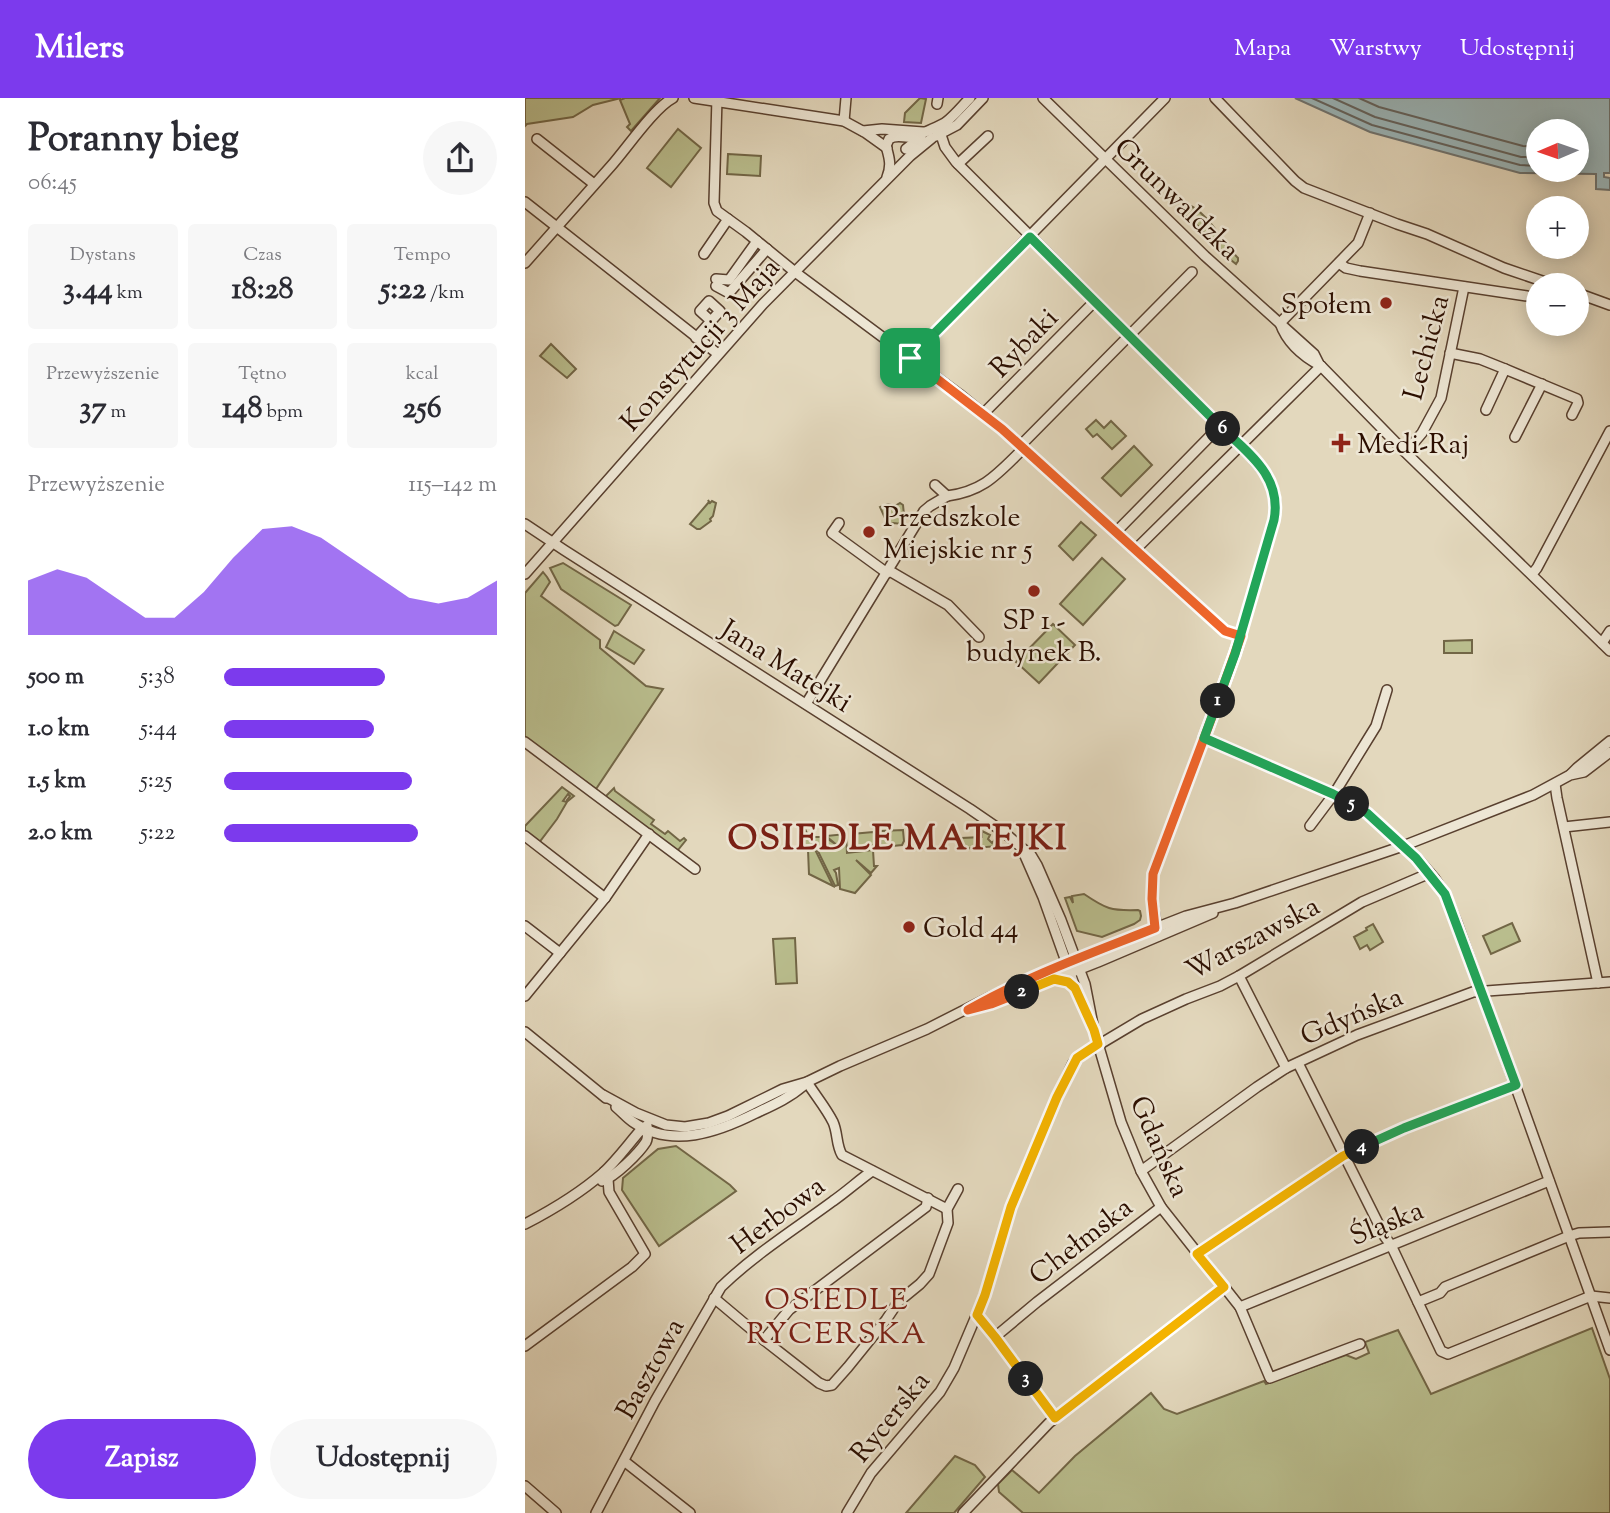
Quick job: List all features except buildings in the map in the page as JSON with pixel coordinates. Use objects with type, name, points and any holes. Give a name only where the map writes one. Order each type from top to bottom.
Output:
[{"type":"street","points":[[525,263],[657,111],[673,98]]},
{"type":"street","points":[[694,98],[844,121],[865,132],[896,156],[911,145],[937,136]]},
{"type":"street","points":[[844,121],[845,98]]},
{"type":"street","points":[[865,132],[886,137],[916,136],[945,122],[970,98]]},
{"type":"street","points":[[898,168],[922,145],[957,125],[983,98]]},
{"type":"street","points":[[910,358],[1165,98]]},
{"type":"street","points":[[1215,98],[1304,188],[1452,244],[1526,276]]},
{"type":"street","points":[[717,100],[713,203],[717,211],[983,414],[1225,631],[1241,636]]},
{"type":"street","name":"Grunwaldzka","points":[[1043,100],[1108,157],[1205,256],[1280,323],[1285,337],[1306,358],[1321,366],[1610,652]]},
{"type":"street","points":[[865,132],[882,129],[923,132]]},
{"type":"street","points":[[937,136],[958,164],[1241,446],[1264,471],[1276,498],[1274,520],[1241,636],[1153,874],[1152,899],[1156,932]]},
{"type":"street","points":[[958,164],[988,136]]},
{"type":"street","points":[[885,182],[891,165],[888,141],[898,137],[906,141],[904,152]]},
{"type":"street","points":[[537,139],[594,184]]},
{"type":"street","name":"Konstytucji 3 Maja","points":[[525,574],[763,304],[898,168],[904,152]]},
{"type":"street","points":[[525,202],[718,354]]},
{"type":"street","points":[[1280,323],[1358,243],[1370,213]]},
{"type":"street","points":[[704,254],[728,219]]},
{"type":"street","points":[[757,242],[729,280],[716,283],[729,293],[767,250]]},
{"type":"street","points":[[1339,263],[1346,268],[1360,271],[1526,296]]},
{"type":"street","points":[[806,704],[923,511],[952,496],[967,493],[988,483],[1192,272]]},
{"type":"street","name":"Lechicka","points":[[1406,452],[1422,433],[1441,398],[1464,287]]},
{"type":"street","points":[[1589,297],[1610,305]]},
{"type":"street","name":"Rybaki","points":[[983,414],[1095,301]]},
{"type":"street","points":[[696,338],[711,321]]},
{"type":"street","points":[[1450,353],[1480,359],[1577,399],[1578,403],[1572,415]]},
{"type":"street","points":[[1135,550],[1321,366]]},
{"type":"street","points":[[1486,410],[1505,369]]},
{"type":"street","points":[[1515,437],[1542,384]]},
{"type":"street","points":[[1116,532],[1220,426]]},
{"type":"street","points":[[1252,458],[1251,446],[1255,432]]},
{"type":"street","points":[[1532,574],[1610,432]]},
{"type":"street","points":[[935,485],[952,496]]},
{"type":"street","points":[[839,523],[832,533],[887,571],[949,605],[979,637]]},
{"type":"street","name":"Jana Matejki","points":[[525,524],[994,825],[1031,855],[1038,865],[1076,959]]},
{"type":"street","points":[[1602,643],[1610,631]]},
{"type":"street","points":[[1310,826],[1376,726],[1387,690]]},
{"type":"street","points":[[1204,738],[1333,794],[1367,813],[1403,846],[1440,886],[1450,903],[1610,1350]]},
{"type":"street","points":[[525,1032],[632,1121],[675,1127],[701,1125],[729,1116],[783,1089],[807,1083],[968,1010],[988,998],[1098,962],[1197,913],[1235,903],[1403,846],[1528,797],[1570,775],[1610,741]]},
{"type":"street","points":[[525,742],[695,869]]},
{"type":"street","points":[[1570,775],[1584,772],[1610,752]]},
{"type":"street","points":[[1555,784],[1598,983]]},
{"type":"street","points":[[1564,827],[1610,822]]},
{"type":"street","points":[[525,996],[605,898],[649,834]]},
{"type":"street","points":[[525,836],[605,898]]},
{"type":"street","name":"Jana Matejki","points":[[1021,848],[1043,897],[1066,963],[1074,971]]},
{"type":"street","name":"Warszawska","points":[[1098,1044],[1142,1018],[1239,976],[1362,902],[1430,873]]},
{"type":"street","points":[[525,926],[560,953]]},
{"type":"street","points":[[1052,975],[1066,963],[1156,932]]},
{"type":"street","points":[[1070,944],[1078,950],[1094,952]]},
{"type":"street","points":[[1052,975],[1060,948]]},
{"type":"street","name":"Gdańska","points":[[1076,959],[1074,971],[1121,1122],[1141,1171],[1161,1207],[1240,1307],[1270,1378],[1360,1344]]},
{"type":"street","points":[[1052,975],[1080,986],[1098,962]]},
{"type":"street","points":[[1239,976],[1286,1068]]},
{"type":"street","name":"Gdyńska","points":[[1141,1171],[1286,1068],[1357,1035],[1473,992],[1610,982]]},
{"type":"street","name":"Rycerska","points":[[848,1513],[871,1473],[940,1392],[954,1368],[985,1295],[1011,1207],[1057,1097],[1077,1058],[1098,1044]]},
{"type":"street","points":[[1298,1063],[1343,1156],[1391,1245],[1441,1351],[1448,1354],[1591,1296],[1610,1298]]},
{"type":"street","points":[[525,1224],[567,1200],[590,1183],[606,1176],[630,1159],[652,1137],[692,1135],[720,1130],[793,1095],[807,1083]]},
{"type":"street","points":[[807,1083],[832,1120],[842,1155],[947,1209]]},
{"type":"street","points":[[1197,1254],[1343,1156],[1404,1128],[1516,1085]]},
{"type":"street","points":[[603,1095],[663,1135]]},
{"type":"street","points":[[632,1121],[632,1141]]},
{"type":"street","points":[[525,1346],[632,1267],[645,1254],[609,1192],[606,1176],[648,1124]]},
{"type":"street","points":[[645,1144],[648,1124]]},
{"type":"street","name":"Herbowa","points":[[714,1298],[735,1273],[872,1171]]},
{"type":"street","name":"Śląska","points":[[1240,1307],[1549,1181]]},
{"type":"street","points":[[714,1298],[819,1383],[832,1385],[898,1302],[929,1274],[948,1223],[947,1209],[958,1189]]},
{"type":"street","points":[[764,1340],[789,1310],[926,1207],[928,1198]]},
{"type":"street","name":"Chełmska","points":[[995,1337],[1161,1207]]},
{"type":"street","points":[[1418,1302],[1440,1293],[1445,1287],[1569,1236],[1610,1232]]},
{"type":"street","points":[[963,1513],[1055,1418],[1224,1287]]},
{"type":"street","name":"Basztowa","points":[[596,1513],[714,1298]]},
{"type":"street","points":[[977,1315],[1055,1418]]},
{"type":"street","name":"Basztowa","points":[[624,1461],[690,1513]]},
{"type":"street","points":[[525,1486],[556,1513]]},
{"type":"green space","points":[[525,98],[621,98],[593,105],[573,117],[525,126]]},
{"type":"green space","points":[[660,98],[631,131],[627,127],[630,124],[620,100]]},
{"type":"green space","points":[[920,98],[926,99],[921,123],[904,122],[905,113]]},
{"type":"green space","points":[[678,129],[701,148],[671,187],[647,168]]},
{"type":"green space","points":[[728,154],[761,156],[760,176],[727,174]]},
{"type":"green space","points":[[1187,204],[1208,221],[1238,258],[1236,264],[1182,212],[1182,208]]},
{"type":"green space","points":[[551,344],[576,369],[567,378],[540,356]]},
{"type":"green space","points":[[1096,420],[1104,428],[1111,421],[1126,436],[1112,449],[1097,434],[1093,437],[1086,429]]},
{"type":"green space","points":[[1134,446],[1152,465],[1121,496],[1102,478]]},
{"type":"green space","points":[[708,500],[710,503],[716,503],[713,516],[711,521],[697,529],[690,524]]},
{"type":"green space","points":[[888,504],[903,505],[902,524],[888,525],[880,507]]},
{"type":"green space","points":[[1081,522],[1096,535],[1073,560],[1059,546]]},
{"type":"green space","points":[[1102,558],[1125,579],[1083,625],[1060,604]]},
{"type":"green space","points":[[563,563],[631,605],[618,625],[615,626],[561,589],[550,568]]},
{"type":"green space","points":[[543,572],[550,582],[541,596],[600,640],[600,648],[646,686],[663,689],[596,789],[525,737],[525,593]]},
{"type":"green space","points":[[1053,624],[1075,645],[1039,683],[1016,662]]},
{"type":"green space","points":[[614,631],[644,650],[634,664],[606,647]]},
{"type":"green space","points":[[1472,640],[1472,653],[1444,653],[1444,641]]},
{"type":"green space","points":[[562,787],[574,796],[568,801],[568,794],[563,801],[567,802],[557,819],[538,844],[525,833],[525,826]]},
{"type":"green space","points":[[614,788],[654,820],[651,824],[665,834],[668,831],[680,841],[684,838],[686,840],[678,850],[607,799],[606,796]]},
{"type":"green space","points":[[802,824],[833,886],[809,874],[808,850],[803,850]]},
{"type":"green space","points":[[903,830],[902,845],[881,845],[881,831]]},
{"type":"green space","points":[[982,831],[990,835],[988,839],[992,843],[996,838],[998,840],[1001,851],[998,846],[962,849],[962,838],[982,837]]},
{"type":"green space","points":[[873,832],[877,845],[852,847],[852,834]]},
{"type":"green space","points":[[846,834],[847,853],[873,850],[874,866],[877,866],[871,873],[856,860],[871,875],[855,893],[840,889],[839,868],[834,870],[838,885],[835,886],[812,839],[825,837],[838,846],[826,836]]},
{"type":"green space","points":[[1084,894],[1109,908],[1138,910],[1140,920],[1102,937],[1077,931],[1065,898],[1070,897],[1073,903],[1072,896]]},
{"type":"green space","points":[[1512,923],[1520,941],[1491,954],[1483,936]]},
{"type":"green space","points":[[1373,924],[1383,942],[1370,950],[1367,945],[1360,949],[1354,937]]},
{"type":"green space","points":[[795,938],[797,983],[776,984],[773,939]]},
{"type":"green space","points":[[676,1146],[736,1191],[659,1246],[622,1190],[623,1178],[658,1149]]},
{"type":"green space","points":[[1592,1328],[1610,1379],[1610,1513],[1023,1513],[999,1492],[998,1484],[1012,1470],[1039,1493],[1075,1456],[1151,1393],[1164,1409],[1177,1414],[1264,1381],[1266,1384],[1346,1355],[1356,1359],[1369,1353],[1365,1342],[1398,1330],[1431,1394]]},
{"type":"green space","points":[[955,1456],[975,1465],[985,1477],[954,1513],[906,1513]]},
{"type":"water","points":[[1295,98],[1610,98],[1610,173],[1604,173],[1604,177],[1610,178],[1610,190],[1596,189],[1596,174],[1589,174],[1589,119],[1526,119],[1526,173],[1370,132]]},
{"type":"place","name":"Społem","points":[[1386,303]]},
{"type":"place","name":"Medi-Raj","points":[[1341,443]]},
{"type":"place","name":"Przedszkole Miejskie nr 5","points":[[869,532]]},
{"type":"place","name":"SP 1 - budynek B.","points":[[1034,591]]},
{"type":"place","name":"Gold 44","points":[[909,927]]},
{"type":"district","name":"OSIEDLE MATEJKI","points":[[898,837]]},
{"type":"district","name":"OSIEDLE RYCERSKA","points":[[837,1316]]},
{"type":"route","points":[[910,358],[959,394],[1038,460],[1225,631],[1241,636],[1153,874],[1151,886],[1155,928],[1050,970],[968,1010],[991,1004],[1054,979],[1068,982],[1075,988],[1098,1044],[1073,1063],[1057,1097],[1011,1207],[977,1315],[1055,1418],[1224,1287],[1197,1254],[1343,1156],[1404,1128],[1516,1085],[1450,903],[1440,886],[1416,858],[1367,813],[1345,800],[1204,738],[1239,643],[1241,636],[1257,579],[1274,520],[1276,498],[1264,471],[1030,237],[910,358]]}]
